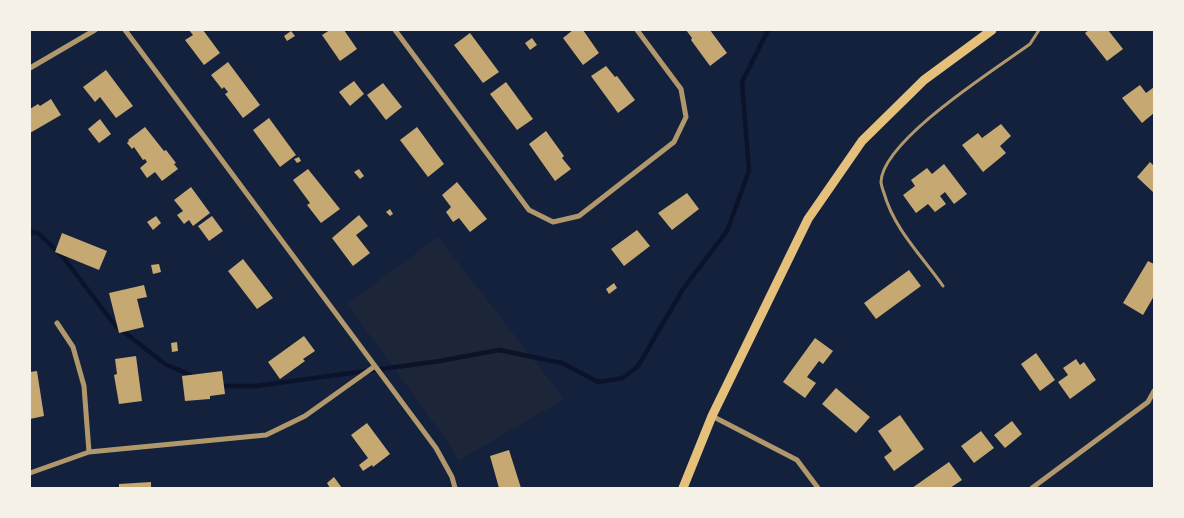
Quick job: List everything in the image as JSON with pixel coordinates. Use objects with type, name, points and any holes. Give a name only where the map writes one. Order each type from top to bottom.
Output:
[{"type":"main road","points":[[683,488],[712,416],[808,219],[862,141],[924,80],[992,30]]},
{"type":"street","points":[[30,68],[95,30]]},
{"type":"street","points":[[125,30],[436,448],[452,477],[455,488]]},
{"type":"street","points":[[395,30],[529,210],[553,222],[579,216],[674,142],[686,117],[681,90],[637,30]]},
{"type":"street","points":[[57,322],[73,347],[84,386],[89,452]]},
{"type":"street","points":[[30,473],[89,452],[266,435],[305,416],[375,366]]},
{"type":"street","points":[[1032,488],[1148,402],[1154,391]]},
{"type":"street","points":[[712,416],[797,460],[818,488]]},
{"type":"lane","points":[[942,286],[899,228],[888,209],[881,182],[884,169],[900,146],[927,118],[1030,44],[1040,30]]},
{"type":"shaded area","points":[[438,237],[564,399],[458,461],[447,441],[347,304]]},
{"type":"building","points":[[189,30],[203,30],[220,53],[204,65],[185,40],[193,35]]},
{"type":"building","points":[[330,30],[344,30],[357,49],[340,61],[322,35]]},
{"type":"building","points":[[573,30],[583,30],[599,53],[583,65],[563,38]]},
{"type":"building","points":[[686,30],[710,30],[727,53],[710,66]]},
{"type":"building","points":[[1089,30],[1108,30],[1123,49],[1107,61],[1085,33]]},
{"type":"building","points":[[291,31],[295,36],[287,41],[284,36]]},
{"type":"building","points":[[470,33],[499,72],[483,83],[454,45]]},
{"type":"building","points":[[532,38],[537,45],[530,50],[525,43]]},
{"type":"building","points":[[228,62],[260,105],[243,118],[225,94],[228,92],[224,87],[222,89],[211,75]]},
{"type":"building","points":[[606,66],[615,77],[617,76],[635,100],[618,113],[591,76]]},
{"type":"building","points":[[106,70],[133,106],[116,118],[100,97],[95,102],[83,87]]},
{"type":"building","points":[[354,81],[364,94],[350,106],[339,92]]},
{"type":"building","points":[[506,82],[533,119],[517,130],[490,94]]},
{"type":"building","points":[[383,83],[402,107],[386,120],[367,95]]},
{"type":"building","points":[[1140,85],[1146,93],[1154,87],[1154,113],[1142,123],[1122,98]]},
{"type":"building","points":[[51,99],[61,115],[30,133],[30,109],[38,104],[40,106]]},
{"type":"building","points":[[269,118],[296,155],[280,167],[253,130]]},
{"type":"building","points":[[100,119],[111,134],[99,143],[88,129]]},
{"type":"building","points":[[1001,124],[1011,136],[1000,146],[1006,153],[983,172],[962,145],[978,133],[982,138]]},
{"type":"building","points":[[145,127],[164,151],[166,150],[176,163],[174,164],[178,169],[162,181],[155,172],[147,178],[140,168],[147,162],[145,159],[143,160],[134,147],[132,149],[127,143],[128,140]]},
{"type":"building","points":[[417,127],[444,164],[428,177],[400,140]]},
{"type":"building","points":[[546,131],[571,169],[555,181],[529,144]]},
{"type":"building","points":[[299,157],[301,161],[297,163],[294,159]]},
{"type":"building","points":[[1150,162],[1154,166],[1154,193],[1137,177]]},
{"type":"building","points":[[944,164],[967,194],[954,204],[945,192],[940,196],[946,204],[935,212],[928,204],[916,213],[903,195],[915,186],[911,180],[927,168],[932,174]]},
{"type":"building","points":[[308,169],[340,209],[321,223],[307,205],[310,203],[293,180]]},
{"type":"building","points":[[359,169],[364,176],[360,179],[354,172]]},
{"type":"building","points":[[457,182],[487,219],[470,232],[459,218],[453,222],[446,212],[451,207],[442,195]]},
{"type":"building","points":[[191,187],[210,213],[193,226],[189,220],[184,224],[177,215],[183,211],[174,200]]},
{"type":"building","points":[[687,193],[699,209],[672,230],[658,213]]},
{"type":"building","points":[[390,209],[393,214],[390,216],[386,212]]},
{"type":"building","points":[[359,215],[368,226],[356,235],[370,253],[353,266],[332,238]]},
{"type":"building","points":[[156,216],[161,223],[153,230],[147,222]]},
{"type":"building","points":[[212,216],[223,231],[209,241],[198,226]]},
{"type":"building","points":[[637,230],[650,246],[624,266],[611,249]]},
{"type":"building","points":[[62,233],[107,251],[99,270],[55,252]]},
{"type":"building","points":[[243,259],[273,298],[257,309],[228,271]]},
{"type":"building","points":[[1148,261],[1154,264],[1154,296],[1143,315],[1123,303]]},
{"type":"building","points":[[159,264],[161,272],[153,274],[151,265]]},
{"type":"building","points":[[909,270],[921,286],[876,319],[864,303]]},
{"type":"building","points":[[614,283],[617,288],[609,294],[606,289]]},
{"type":"building","points":[[144,285],[147,297],[137,299],[144,327],[119,333],[109,293]]},
{"type":"building","points":[[304,336],[315,351],[303,359],[305,361],[280,379],[268,362]]},
{"type":"building","points":[[815,338],[833,351],[823,364],[819,361],[807,377],[816,383],[805,398],[783,382]]},
{"type":"building","points":[[177,342],[178,351],[172,352],[171,343]]},
{"type":"building","points":[[1036,353],[1055,380],[1040,391],[1021,364]]},
{"type":"building","points":[[136,356],[142,401],[119,404],[114,375],[117,374],[115,359]]},
{"type":"building","points":[[1076,359],[1080,365],[1084,362],[1096,380],[1070,399],[1058,382],[1068,375],[1063,368]]},
{"type":"building","points":[[37,371],[44,416],[30,419],[30,372]]},
{"type":"building","points":[[222,371],[225,394],[210,396],[210,399],[185,401],[182,376]]},
{"type":"building","points":[[836,388],[870,417],[856,433],[822,404]]},
{"type":"building","points":[[900,415],[924,449],[894,471],[884,457],[892,451],[878,431]]},
{"type":"building","points":[[1012,421],[1022,434],[1005,448],[994,435]]},
{"type":"building","points":[[367,423],[390,454],[373,467],[372,465],[363,471],[359,465],[368,458],[351,435]]},
{"type":"building","points":[[981,431],[994,448],[974,463],[961,446]]},
{"type":"building","points":[[509,450],[521,488],[499,488],[490,456]]},
{"type":"building","points":[[949,462],[962,480],[950,488],[912,488]]},
{"type":"building","points":[[334,477],[342,488],[330,488],[327,483]]},
{"type":"building","points":[[151,482],[151,488],[119,488],[119,484]]},
{"type":"waterway","points":[[218,386],[256,386],[440,361],[499,350],[562,363],[598,382],[623,378],[638,366],[683,289],[727,231],[749,171],[742,82],[768,30]]},
{"type":"waterway","points":[[30,232],[38,233],[63,257],[114,324],[165,364],[195,377]]}]
